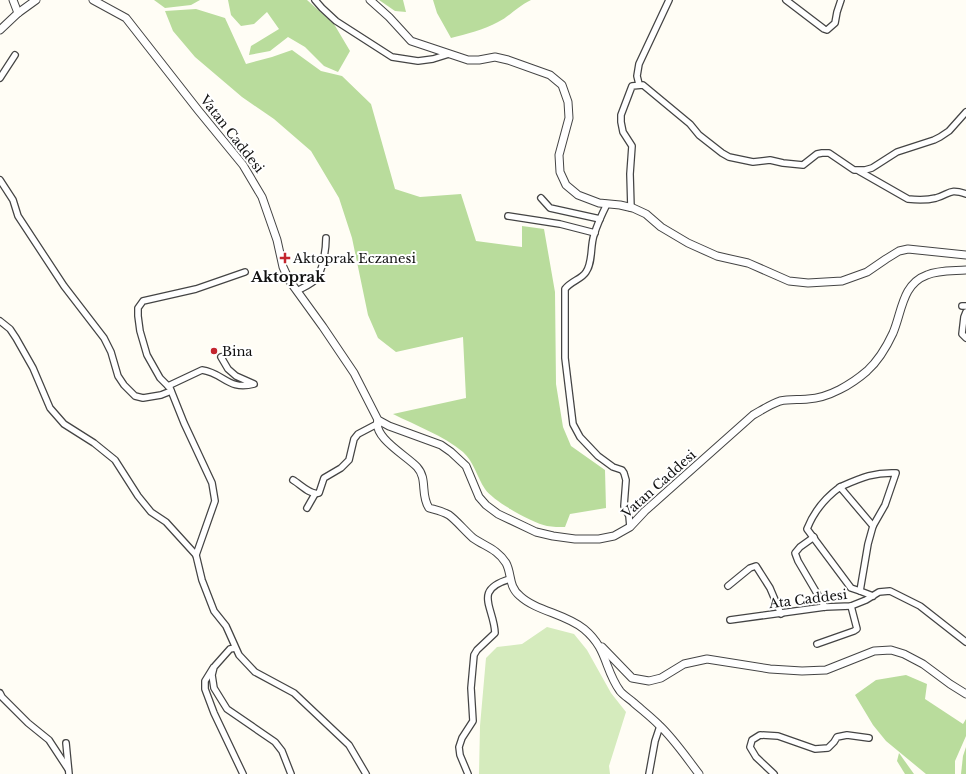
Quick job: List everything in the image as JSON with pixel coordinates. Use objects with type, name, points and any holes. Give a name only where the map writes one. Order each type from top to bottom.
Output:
[{"type":"street","points":[[13,0],[18,13]]},
{"type":"street","points":[[0,30],[18,13],[36,0]]},
{"type":"street","name":"Vatan Caddesi","points":[[93,0],[126,18],[198,110],[244,165],[262,197],[277,240],[283,267],[297,291],[354,372],[377,422],[441,445],[466,466],[479,497],[486,505],[516,524],[536,532],[576,539],[599,539],[614,536],[630,527],[645,511],[754,415],[774,403],[808,399],[843,388],[868,370],[879,356],[893,333],[906,294],[921,278],[934,273],[966,270]]},
{"type":"street","points":[[315,0],[336,21],[392,57],[418,61],[433,59],[450,53]]},
{"type":"street","points":[[370,0],[390,17],[411,41],[468,60],[479,60],[495,57],[550,75],[562,85],[568,102],[569,118],[559,154],[560,172],[566,185],[578,195],[599,203],[631,208],[646,214],[661,227],[688,243],[717,256],[748,263],[789,281],[808,283],[842,281],[848,279],[867,272],[899,251],[908,248],[966,255]]},
{"type":"street","points":[[638,84],[637,76],[639,64],[669,0]]},
{"type":"street","points":[[786,0],[827,30],[836,23],[837,12],[841,0]]},
{"type":"street","points":[[0,78],[15,55]]},
{"type":"street","points":[[631,208],[630,174],[632,146],[623,132],[620,122],[621,115],[632,86],[638,84],[643,85],[690,124],[709,144],[722,154],[729,157],[753,162],[770,160],[798,166],[804,165],[817,154],[829,153],[848,166],[859,170],[908,199],[914,200],[936,198],[952,190],[966,194]]},
{"type":"street","points":[[859,170],[872,168],[897,152],[940,137],[949,131],[966,112]]},
{"type":"street","points":[[0,180],[13,200],[18,216],[56,274],[104,338],[111,352],[118,376],[124,386],[135,396],[143,398],[161,395],[171,391]]},
{"type":"street","points":[[540,198],[550,208],[600,219]]},
{"type":"street","points":[[607,204],[595,233],[587,271],[583,276],[567,285],[565,289],[565,358],[573,424],[580,437],[598,456],[613,467],[622,470],[624,473],[626,480],[624,506],[629,516],[630,527]]},
{"type":"street","points":[[508,216],[560,224],[595,233]]},
{"type":"street","points":[[297,291],[316,280],[326,252],[326,238]]},
{"type":"street","points":[[196,555],[215,501],[212,483],[171,391],[160,378],[147,354],[140,331],[138,308],[143,301],[196,289],[245,272]]},
{"type":"street","points":[[966,312],[962,334],[966,338]]},
{"type":"street","points":[[0,321],[10,329],[16,338],[33,368],[50,408],[64,424],[94,443],[115,460],[138,496],[151,512],[166,522],[196,555],[202,580],[214,611],[226,626],[239,655],[255,672],[294,692],[349,745],[366,774]]},
{"type":"street","points":[[168,386],[202,370],[215,373],[225,381],[235,385],[247,386],[254,384],[236,376],[228,369],[221,357]]},
{"type":"street","points":[[307,508],[315,494],[319,493],[324,478],[341,468],[349,460],[354,439],[358,434],[377,422],[379,430],[392,446],[418,468],[424,477],[425,502],[429,508],[450,516],[474,539],[498,553],[507,565],[511,586],[520,596],[532,604],[564,617],[583,628],[632,678],[649,681],[661,678],[684,664],[707,659],[770,669],[802,671],[826,670],[874,651],[891,650],[904,654],[923,664],[966,694]]},
{"type":"street","points":[[860,591],[868,544],[873,526],[885,505],[896,473],[882,472],[840,487],[822,503],[807,529],[850,588],[873,596]]},
{"type":"street","points":[[293,480],[304,486],[311,494],[315,494]]},
{"type":"street","points":[[840,487],[873,526]]},
{"type":"street","points":[[814,537],[800,547],[795,553],[825,607]]},
{"type":"street","points":[[728,586],[750,568],[756,566],[770,588],[781,614]]},
{"type":"street","points":[[468,774],[460,755],[459,747],[462,738],[473,720],[471,688],[474,655],[476,650],[495,633],[487,602],[490,590],[498,582],[510,579]]},
{"type":"street","name":"Ata Caddesi","points":[[730,620],[825,607],[851,606],[866,600],[879,592],[890,591],[920,606],[966,642]]},
{"type":"street","points":[[817,644],[857,629],[851,606]]},
{"type":"street","points":[[597,641],[620,692],[672,738],[699,774]]},
{"type":"street","points":[[235,648],[230,649],[204,681],[205,689],[214,713],[243,774]]},
{"type":"street","points":[[214,667],[212,675],[214,688],[227,710],[275,742],[282,751],[291,774]]},
{"type":"street","points":[[0,693],[28,724],[49,740],[69,772]]},
{"type":"street","points":[[649,774],[655,741],[660,726]]},
{"type":"street","points":[[774,774],[756,757],[750,747],[752,740],[760,735],[778,736],[815,749],[828,748],[837,737],[847,735],[869,738]]},
{"type":"street","points":[[66,743],[69,772]]},
{"type":"green space","points":[[154,0],[200,0],[191,5],[165,8]]},
{"type":"green space","points":[[228,0],[307,0],[334,24],[350,51],[338,72],[324,66],[305,47],[288,37],[270,51],[249,55],[251,46],[279,29],[267,12],[254,24],[241,26],[231,15]]},
{"type":"green space","points":[[379,0],[403,0],[406,12],[395,11]]},
{"type":"green space","points":[[433,0],[531,0],[493,25],[475,32],[451,38],[437,13]]},
{"type":"green space","points":[[196,9],[225,18],[246,64],[292,50],[321,71],[342,76],[371,104],[395,189],[420,197],[461,194],[476,241],[522,247],[522,226],[544,229],[555,292],[556,384],[563,427],[571,446],[605,470],[606,508],[570,514],[565,527],[547,526],[532,521],[513,511],[489,494],[482,484],[470,460],[463,452],[438,436],[393,414],[466,398],[463,337],[396,352],[378,338],[368,315],[352,238],[339,198],[311,151],[274,119],[242,97],[195,57],[173,31],[165,11]]},
{"type":"green space","points":[[547,627],[574,634],[587,650],[611,693],[626,712],[609,766],[610,774],[479,774],[480,726],[486,658],[497,647],[522,644]]},
{"type":"green space","points":[[906,675],[927,684],[925,699],[963,724],[966,719],[966,736],[955,761],[955,774],[926,774],[886,741],[873,725],[855,695],[876,680]]},
{"type":"green space","points":[[966,747],[966,774],[961,774],[963,756]]},
{"type":"green space","points":[[899,753],[914,774],[905,774],[897,761]]},
{"type":"place","name":"Aktoprak Eczanesi","points":[[285,258]]},
{"type":"place","name":"Bina","points":[[214,351]]},
{"type":"district","name":"Aktoprak","points":[[288,276]]}]
